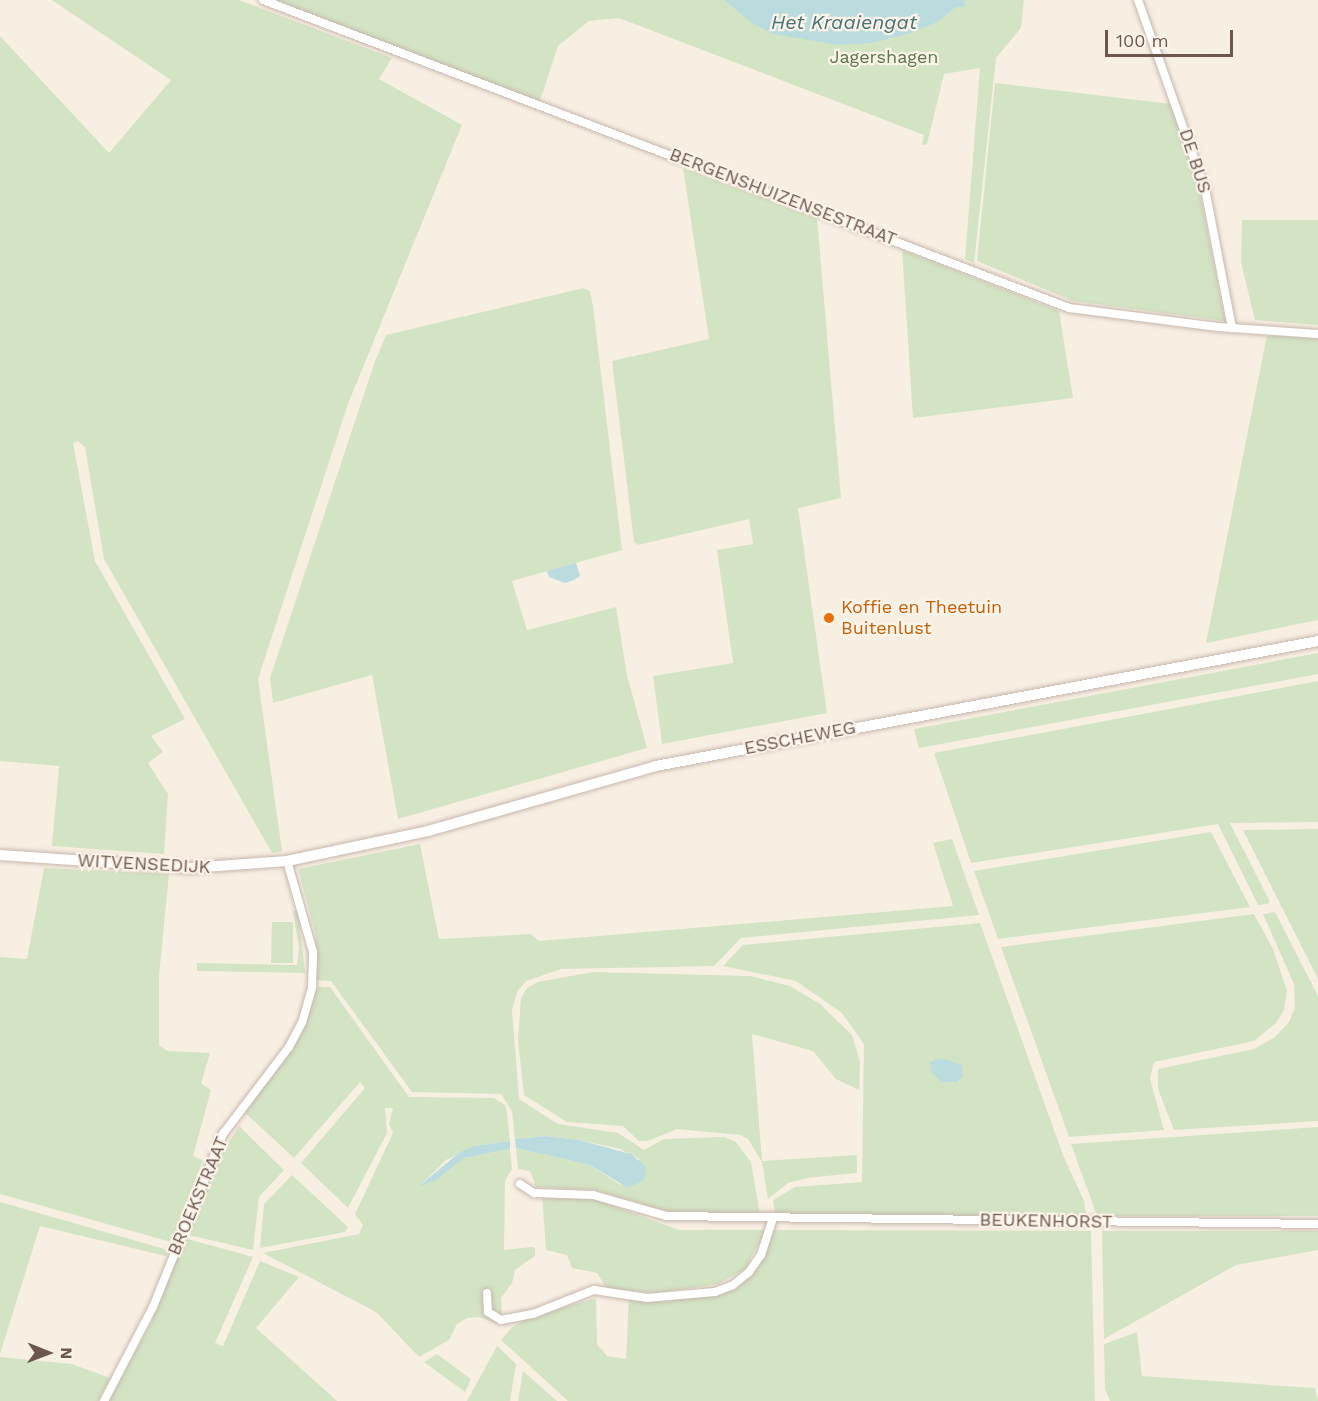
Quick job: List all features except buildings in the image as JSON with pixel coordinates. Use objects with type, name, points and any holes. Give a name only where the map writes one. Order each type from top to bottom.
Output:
[{"type":"street","name":"BERGENSHUIZENSESTRAAT","points":[[263,0],[1069,308],[1232,328],[1318,334]]},
{"type":"street","name":"DE BUS","points":[[1138,0],[1205,189],[1232,328]]},
{"type":"street","name":"ESSCHEWEG","points":[[287,861],[428,831],[657,766],[1318,641]]},
{"type":"street","name":"WITVENSEDIJK","points":[[0,855],[190,868],[287,861]]},
{"type":"street","name":"BROEKSTRAAT","points":[[104,1401],[153,1306],[223,1134],[289,1047],[302,1023],[312,987],[312,952],[287,861]]},
{"type":"street","name":"BEUKENHORST","points":[[520,1184],[534,1193],[593,1195],[653,1215],[773,1219],[1318,1224]]},
{"type":"street","points":[[487,1293],[488,1312],[501,1320],[541,1311],[594,1290],[647,1298],[715,1292],[733,1284],[749,1272],[761,1255],[773,1219]]},
{"type":"green space","points":[[52,0],[239,0],[392,58],[379,79],[462,125],[348,404],[258,679],[282,851],[272,853],[104,559],[85,447],[78,441],[73,443],[95,561],[185,719],[151,736],[163,752],[148,763],[168,794],[164,854],[52,846],[59,766],[0,761],[0,36],[109,153],[171,80]]},
{"type":"green space","name":"Jagershagen","points":[[259,0],[1024,0],[1021,28],[996,58],[974,263],[965,259],[980,68],[944,74],[927,144],[922,145],[924,135],[619,18],[589,21],[558,46],[540,101]]},
{"type":"green space","points":[[995,83],[1171,104],[1200,194],[1225,321],[1073,301],[977,261]]},
{"type":"green space","points":[[683,168],[817,218],[841,498],[798,508],[827,713],[662,744],[653,676],[733,663],[717,550],[753,544],[749,519],[638,545],[634,542],[612,361],[709,339]]},
{"type":"green space","points":[[1242,220],[1318,220],[1318,325],[1255,320],[1241,262]]},
{"type":"green space","points":[[902,250],[1059,311],[1073,398],[913,418]]},
{"type":"green space","points":[[583,288],[590,291],[593,306],[622,550],[512,581],[527,630],[616,607],[627,675],[647,748],[398,819],[372,675],[273,703],[270,678],[374,364],[386,335]]},
{"type":"green space","points":[[1267,335],[1318,339],[1318,620],[1206,643]]},
{"type":"green space","points":[[1318,653],[1318,674],[919,748],[914,729]]},
{"type":"green space","points":[[1318,681],[1318,822],[1230,823],[1270,902],[1267,904],[1258,905],[1218,824],[971,863],[934,753]]},
{"type":"green space","points":[[1318,829],[1318,979],[1243,830]]},
{"type":"green space","points":[[1211,832],[1250,907],[998,939],[974,871]]},
{"type":"green space","points":[[952,839],[979,915],[741,938],[714,966],[561,969],[526,981],[517,992],[512,1010],[519,1099],[558,1124],[618,1133],[644,1150],[664,1139],[724,1137],[736,1142],[751,1162],[760,1215],[677,1214],[595,1190],[536,1187],[530,1171],[518,1169],[516,1148],[590,1165],[621,1185],[639,1159],[620,1149],[579,1140],[545,1136],[515,1139],[512,1111],[501,1094],[412,1092],[331,981],[314,980],[316,936],[298,869],[420,844],[439,939],[531,934],[539,941],[953,906],[933,843]]},
{"type":"green space","points":[[44,868],[169,874],[159,976],[159,1045],[168,1051],[210,1053],[201,1083],[211,1090],[193,1156],[203,1160],[171,1242],[0,1194],[0,957],[27,959]]},
{"type":"green space","points":[[298,910],[305,973],[197,971],[197,963],[297,965],[299,948],[293,911]]},
{"type":"green space","points":[[1275,912],[1318,996],[1318,1121],[1174,1130],[1158,1089],[1158,1069],[1254,1049],[1275,1037],[1289,1022],[1295,1008],[1294,984],[1263,914]]},
{"type":"green space","points":[[1254,914],[1273,949],[1287,991],[1284,1010],[1276,1023],[1254,1041],[1154,1062],[1150,1079],[1164,1130],[1069,1137],[1001,947]]},
{"type":"green space","points":[[272,922],[293,922],[293,963],[271,963]]},
{"type":"green space","points":[[980,923],[1063,1155],[1084,1201],[1087,1219],[775,1214],[773,1200],[795,1187],[862,1182],[864,1044],[842,1013],[796,981],[723,966],[743,945]]},
{"type":"green space","points":[[593,972],[750,976],[790,986],[820,1004],[852,1035],[860,1062],[859,1090],[836,1079],[813,1051],[752,1034],[762,1161],[857,1155],[857,1173],[807,1178],[788,1183],[768,1199],[762,1162],[748,1139],[740,1135],[677,1129],[648,1141],[639,1141],[623,1126],[567,1122],[524,1095],[518,1040],[521,998],[527,988],[538,982]]},
{"type":"green space","points":[[314,987],[330,987],[409,1097],[494,1098],[505,1105],[510,1141],[474,1146],[446,1160],[420,1186],[464,1158],[510,1149],[512,1169],[505,1181],[504,1250],[532,1247],[535,1248],[535,1256],[515,1270],[512,1283],[501,1298],[502,1316],[497,1324],[480,1317],[467,1318],[457,1324],[449,1340],[419,1357],[376,1312],[263,1253],[359,1234],[363,1225],[355,1214],[393,1133],[389,1124],[393,1108],[385,1108],[387,1133],[348,1208],[301,1163],[365,1088],[360,1082],[294,1158],[242,1110],[294,1045]]},
{"type":"green space","points":[[239,1126],[284,1170],[259,1197],[253,1250],[185,1234],[214,1166]]},
{"type":"green space","points":[[1318,1127],[1318,1216],[1097,1216],[1071,1144]]},
{"type":"green space","points":[[292,1175],[348,1227],[345,1232],[260,1248],[264,1204]]},
{"type":"green space","points":[[542,1196],[589,1197],[679,1230],[766,1230],[745,1269],[718,1284],[655,1293],[606,1288],[597,1273],[572,1268],[567,1255],[546,1250]]},
{"type":"green space","points":[[0,1202],[168,1250],[166,1256],[40,1226],[0,1354]]},
{"type":"green space","points":[[774,1230],[1091,1231],[1095,1401],[568,1401],[501,1340],[512,1327],[528,1318],[596,1298],[597,1344],[607,1356],[626,1359],[629,1298],[640,1300],[737,1284]]},
{"type":"green space","points":[[1102,1231],[1318,1231],[1318,1250],[1236,1265],[1104,1339]]},
{"type":"green space","points":[[184,1238],[253,1257],[215,1343],[223,1346],[260,1261],[299,1277],[256,1328],[337,1401],[109,1401],[151,1323]]},
{"type":"green space","points":[[1137,1332],[1142,1376],[1315,1388],[1318,1401],[1110,1401],[1105,1389],[1104,1344]]},
{"type":"green space","points":[[497,1346],[516,1364],[510,1401],[467,1401]]},
{"type":"green space","points":[[437,1354],[471,1379],[465,1392],[424,1362]]},
{"type":"green space","points":[[0,1357],[72,1364],[110,1378],[98,1401],[0,1401]]},
{"type":"green space","points":[[523,1371],[557,1401],[518,1401]]},
{"type":"water","name":"Het Kraaiengat","points":[[724,0],[965,0],[965,7],[956,7],[937,22],[911,33],[871,43],[838,45],[773,34],[752,23]]},
{"type":"water","points":[[576,563],[580,576],[574,580],[565,583],[549,577],[547,571]]},
{"type":"water","points":[[941,1058],[962,1065],[963,1076],[957,1082],[942,1082],[932,1073],[930,1062]]},
{"type":"water","points":[[545,1136],[579,1140],[631,1154],[646,1167],[644,1180],[628,1188],[590,1165],[516,1148],[515,1139]]},
{"type":"water","points":[[510,1141],[510,1149],[464,1158],[436,1180],[418,1187],[460,1152],[474,1146]]},
{"type":"place","name":"Koffie en Theetuin Buitenlust","points":[[829,618]]}]
